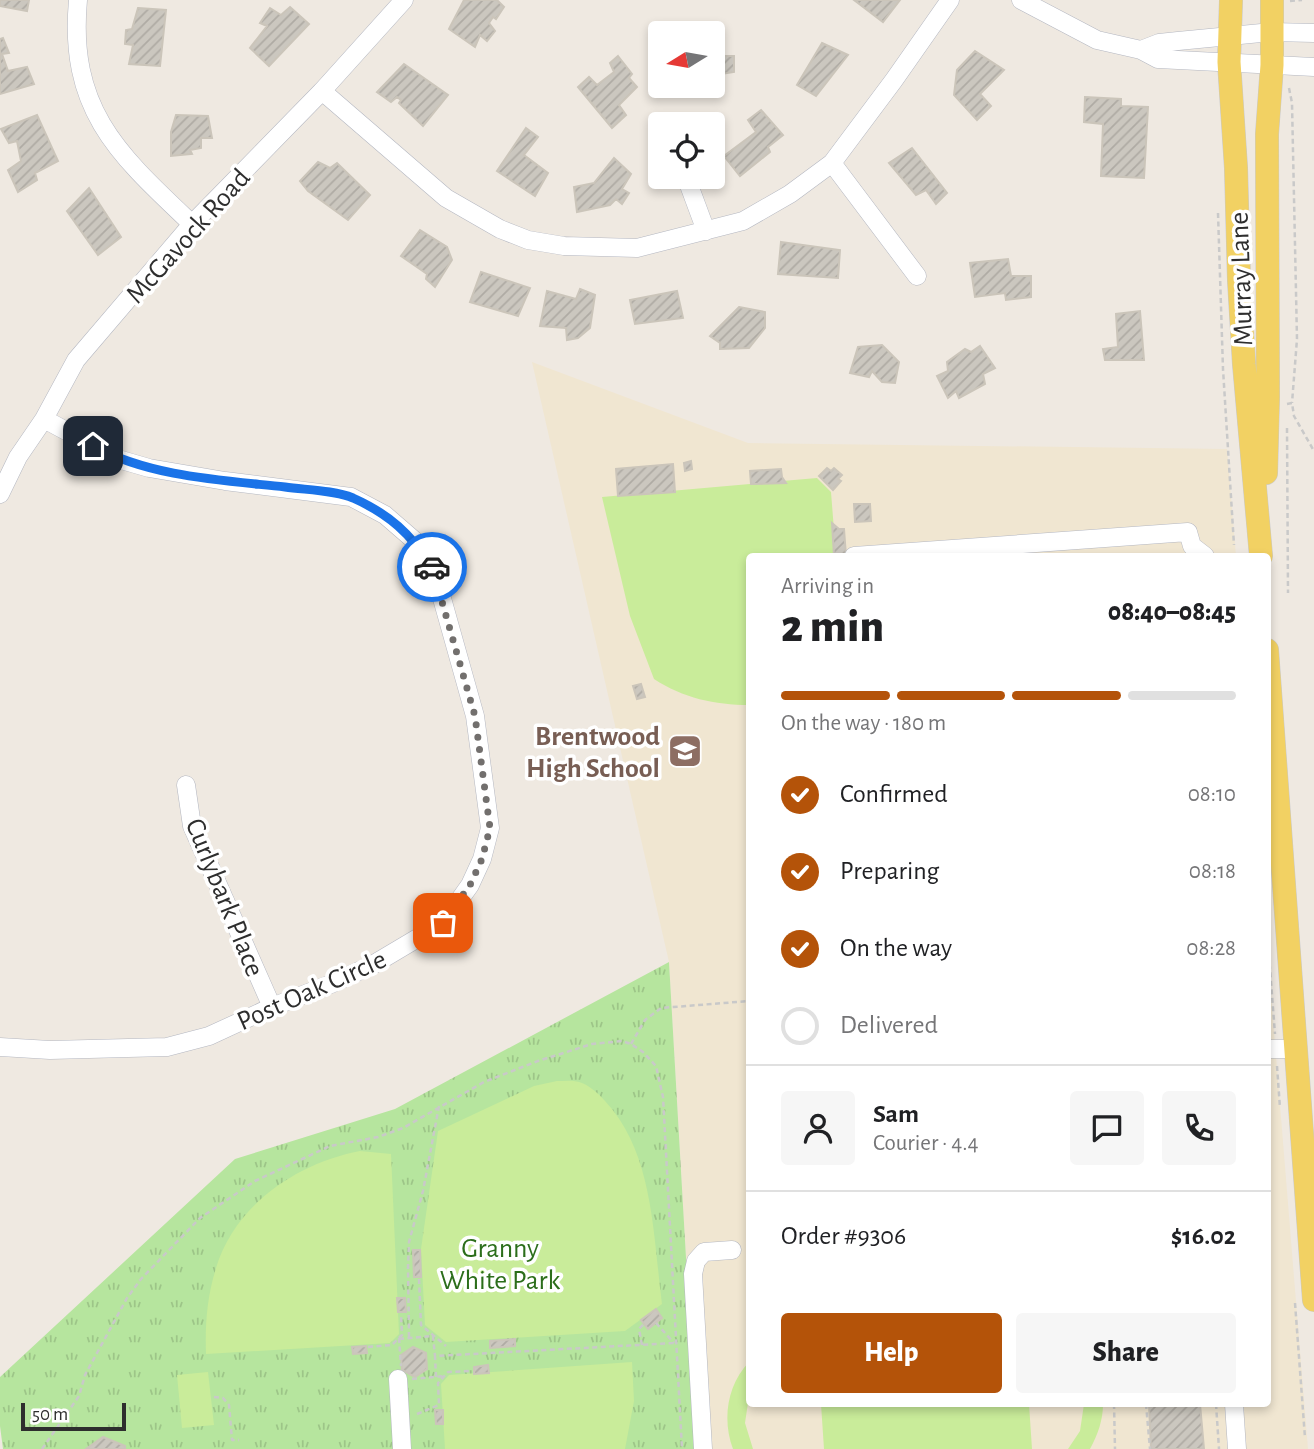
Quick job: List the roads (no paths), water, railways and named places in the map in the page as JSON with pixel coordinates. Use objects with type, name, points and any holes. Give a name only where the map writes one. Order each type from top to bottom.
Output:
[{"type":"main road","name":"Murray Lane","points":[[1231,0],[1229,62],[1244,364],[1262,553]]},
{"type":"main road","name":"Murray Lane","points":[[1262,553],[1268,397],[1267,134],[1280,66],[1272,32],[1272,0]]},
{"type":"main road","points":[[1271,768],[1293,988],[1295,1049],[1314,1300]]},
{"type":"street","points":[[78,0],[77,58],[92,107],[111,141],[132,166],[191,224]]},
{"type":"street","name":"McGavock Road","points":[[0,494],[18,457],[44,419],[76,360],[191,224],[322,91],[404,0]]},
{"type":"street","points":[[322,91],[446,198],[500,229],[528,240],[564,246],[637,248],[743,221],[790,194],[832,163],[950,0]]},
{"type":"street","points":[[1021,0],[1097,40],[1141,50],[1158,59],[1314,67]]},
{"type":"street","points":[[1141,50],[1159,43],[1230,36],[1272,32],[1314,33]]},
{"type":"street","points":[[832,163],[918,276]]},
{"type":"street","points":[[690,189],[706,231]]},
{"type":"street","name":"Post Oak Circle","points":[[0,1047],[50,1050],[167,1047],[209,1036],[374,964],[443,923],[470,885],[482,859],[490,828],[475,716],[434,570],[415,541],[385,515],[351,497],[149,468],[118,459],[44,419]]},
{"type":"street","points":[[896,553],[1188,532],[1192,546],[1201,553]]},
{"type":"street","name":"Curlybark Place","points":[[186,785],[192,826],[272,1007]]},
{"type":"street","points":[[1271,1049],[1295,1049]]},
{"type":"street","points":[[703,1449],[693,1275],[696,1261],[704,1252],[732,1250]]},
{"type":"street","points":[[400,1379],[402,1449]]},
{"type":"street","points":[[1234,1407],[1237,1449]]},
{"type":"place","name":"Brentwood High School","points":[[685,751]]},
{"type":"park label","name":"Granny White Park","points":[[500,1263]]}]
